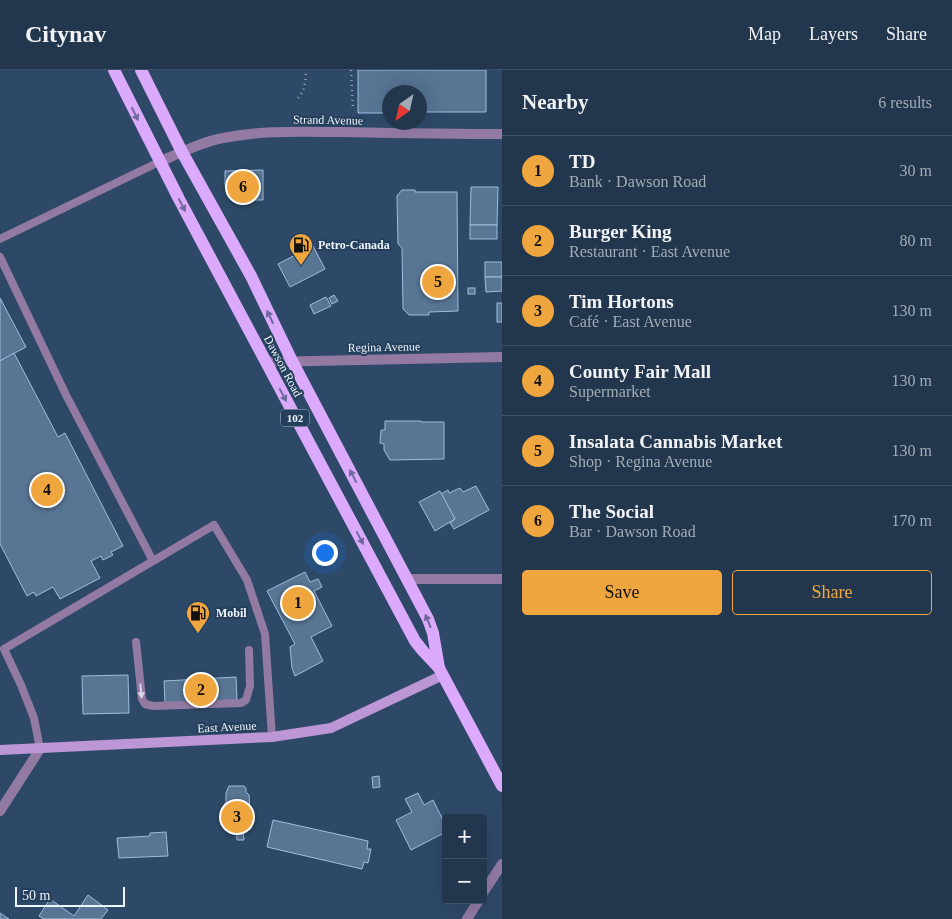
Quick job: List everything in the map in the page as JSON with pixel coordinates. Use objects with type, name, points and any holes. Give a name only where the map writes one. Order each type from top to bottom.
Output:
[{"type":"main road","name":"Dawson Road","points":[[114,70],[159,162],[415,641],[441,672],[502,786]]},
{"type":"main road","name":"Dawson Road","points":[[141,70],[182,152],[250,276],[292,361],[428,619],[433,633],[441,672]]},
{"type":"street","name":"Strand Avenue","points":[[159,162],[202,143],[223,138],[282,132],[502,134]]},
{"type":"street","name":"Regina Avenue","points":[[266,362],[502,357]]},
{"type":"street","points":[[408,579],[502,579]]},
{"type":"street","name":"East Avenue","points":[[0,750],[272,737],[331,728],[441,672]]},
{"type":"street","points":[[0,811],[40,749]]},
{"type":"street","points":[[487,887],[502,864]]},
{"type":"street","points":[[466,919],[476,904]]},
{"type":"lane","points":[[0,240],[159,162]]},
{"type":"lane","points":[[0,257],[66,395],[153,561]]},
{"type":"lane","points":[[40,749],[34,718],[21,684],[4,649],[214,525],[247,580],[265,634],[272,737]]},
{"type":"lane","points":[[136,642],[142,700],[145,704],[153,706],[241,703],[246,700],[250,686],[249,650]]},
{"type":"path","points":[[298,98],[305,86],[306,70]]},
{"type":"path","points":[[351,70],[353,109]]},
{"type":"building","points":[[358,70],[486,70],[486,112],[427,112],[427,85],[382,85],[382,113],[358,113]]},
{"type":"building","points":[[263,170],[263,200],[233,200],[225,185],[225,171]]},
{"type":"building","points":[[471,187],[498,187],[497,225],[470,225]]},
{"type":"building","points":[[402,190],[415,190],[415,192],[457,192],[458,311],[429,312],[429,315],[409,315],[403,309],[402,248],[398,244],[397,196]]},
{"type":"building","points":[[470,225],[497,225],[497,239],[470,239]]},
{"type":"building","name":"Petro-Canada","points":[[313,246],[325,269],[290,287],[278,264]]},
{"type":"building","points":[[485,262],[502,262],[502,277],[485,277]]},
{"type":"building","points":[[485,277],[502,277],[502,291],[486,292]]},
{"type":"building","points":[[468,288],[475,288],[475,294],[468,294]]},
{"type":"building","points":[[334,295],[338,301],[332,304],[329,298]]},
{"type":"building","points":[[326,297],[331,306],[314,314],[310,305]]},
{"type":"building","points":[[0,298],[26,347],[0,361]]},
{"type":"building","points":[[497,303],[502,303],[502,322],[497,322]]},
{"type":"building","points":[[14,353],[58,437],[65,433],[123,546],[111,552],[113,555],[103,560],[101,556],[91,561],[100,578],[60,599],[53,587],[36,596],[34,592],[27,596],[0,544],[0,361]]},
{"type":"building","points":[[385,421],[444,422],[444,459],[390,460],[384,450],[384,444],[380,443],[381,430],[385,430]]},
{"type":"building","points":[[476,486],[489,510],[454,529],[450,523],[455,519],[441,494],[448,490],[449,493],[460,488],[463,492]]},
{"type":"building","points":[[440,491],[455,519],[435,531],[419,502]]},
{"type":"building","points":[[305,572],[310,582],[318,579],[322,587],[314,591],[332,626],[311,637],[323,661],[295,676],[292,668],[290,647],[295,644],[267,591]]},
{"type":"building","points":[[128,675],[129,713],[83,714],[82,676]]},
{"type":"building","points":[[236,677],[237,700],[165,703],[164,681]]},
{"type":"building","points":[[379,776],[380,787],[373,788],[372,777]]},
{"type":"building","points":[[229,786],[244,786],[249,795],[251,829],[243,829],[244,840],[237,840],[236,830],[225,830],[224,805]]},
{"type":"building","points":[[418,793],[424,805],[433,800],[442,818],[442,834],[411,850],[396,820],[412,812],[405,799]]},
{"type":"building","points":[[273,820],[368,841],[367,849],[371,849],[368,863],[364,862],[362,869],[267,847]]},
{"type":"building","points":[[166,832],[168,856],[119,858],[117,838],[150,836],[150,833]]},
{"type":"building","points":[[88,895],[108,910],[101,919],[44,919],[39,916],[50,899],[74,916]]},
{"type":"building","points":[[0,913],[9,919],[0,919]]},
{"type":"place","name":"The Social","points":[[243,187]]},
{"type":"place","name":"Petro-Canada","points":[[301,266]]},
{"type":"place","name":"Insalata Cannabis Market","points":[[438,282]]},
{"type":"place","name":"County Fair Mall","points":[[47,490]]},
{"type":"place","name":"TD","points":[[298,603]]},
{"type":"place","name":"Mobil","points":[[198,634]]},
{"type":"place","name":"Burger King","points":[[201,690]]},
{"type":"place","name":"Tim Hortons","points":[[237,817]]}]
